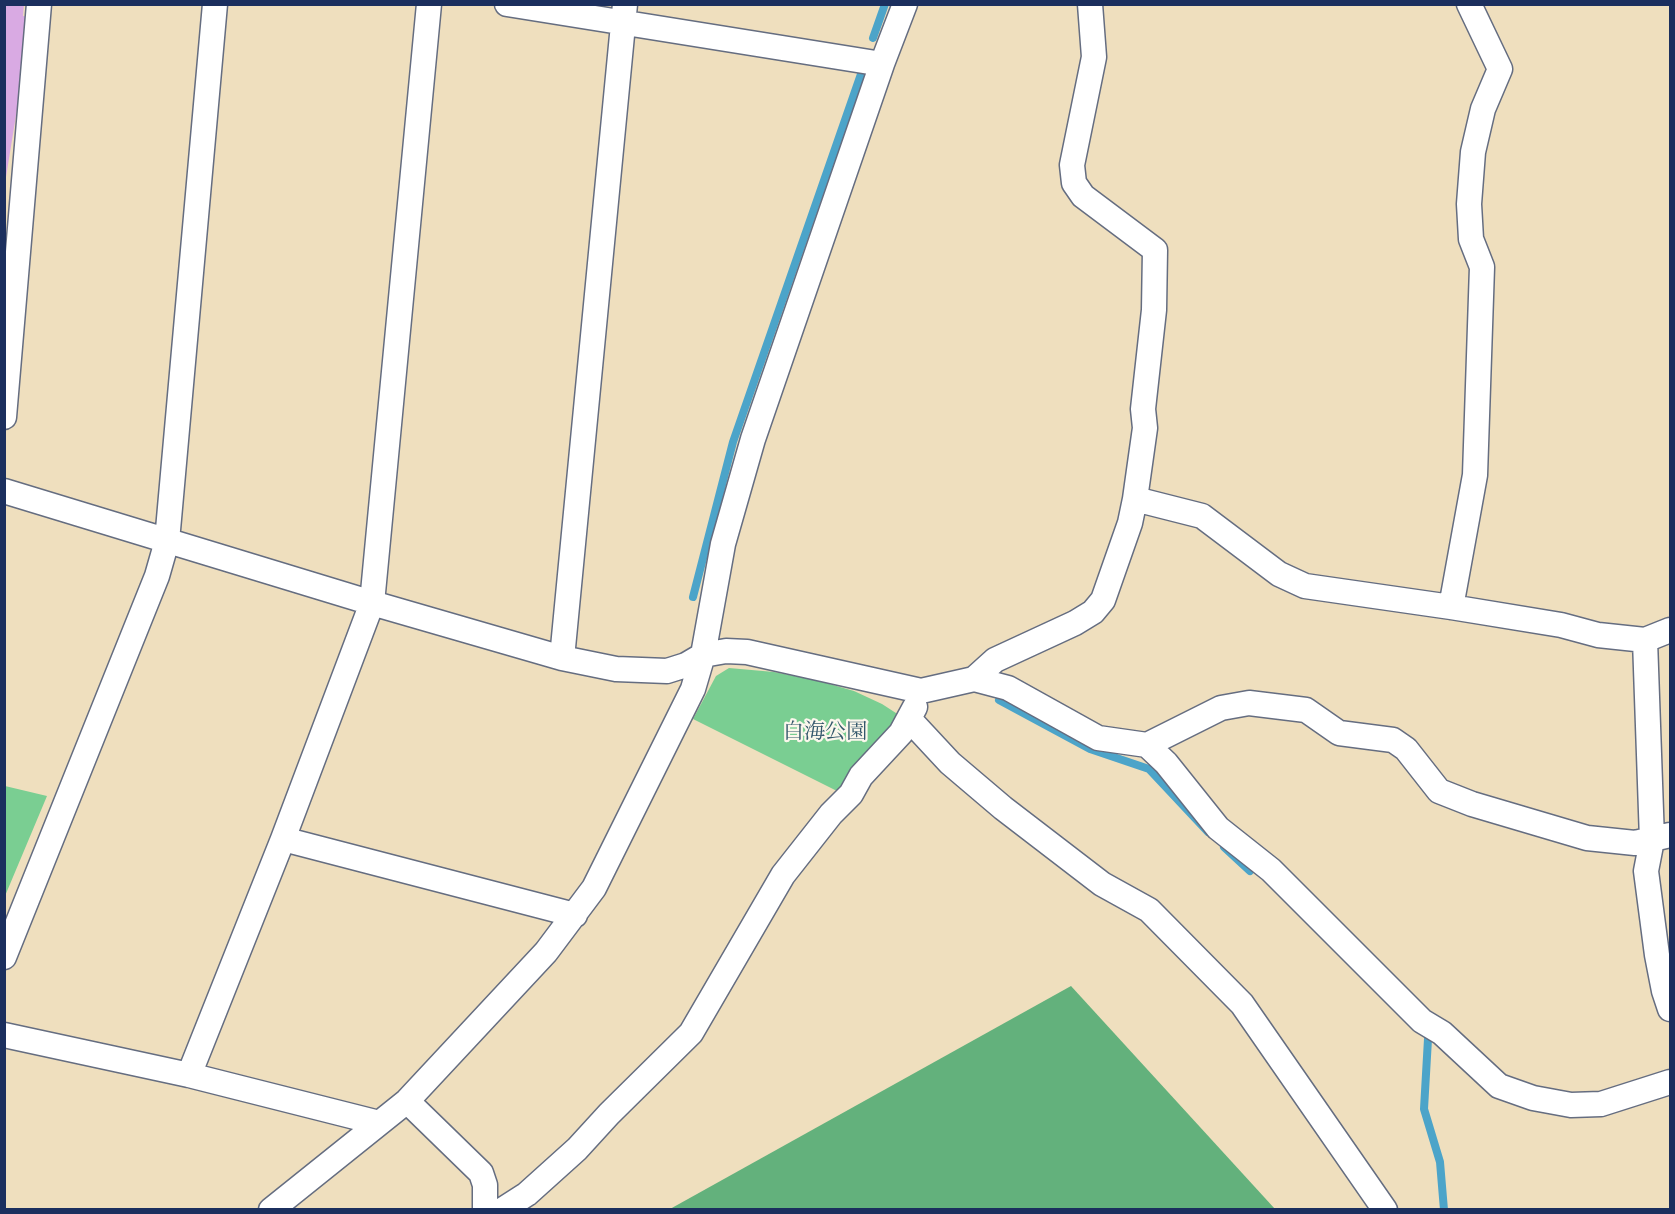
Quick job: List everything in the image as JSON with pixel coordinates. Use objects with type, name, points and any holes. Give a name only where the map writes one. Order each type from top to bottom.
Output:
[{"type":"street","points":[[4,417],[39,4]]},
{"type":"street","points":[[4,957],[157,576],[167,542],[215,4]]},
{"type":"street","points":[[189,1075],[372,603],[429,4]]},
{"type":"street","points":[[507,4],[624,14],[882,64]]},
{"type":"street","points":[[271,1209],[407,1101],[546,952],[594,888],[693,689],[703,655],[723,544],[753,439],[882,64],[905,4]]},
{"type":"street","points":[[974,679],[995,660],[1075,624],[1098,606],[1110,585],[1130,523],[1135,499],[1145,428],[1143,409],[1154,310],[1155,250],[1083,196],[1074,183],[1072,165],[1094,57],[1090,4]]},
{"type":"street","points":[[1451,607],[1474,475],[1482,267],[1471,240],[1469,204],[1473,152],[1484,109],[1500,69],[1469,4]]},
{"type":"street","points":[[562,658],[624,14]]},
{"type":"street","points":[[4,491],[372,603],[562,658],[616,669],[667,671],[703,655],[726,651],[747,652],[921,690],[974,679],[1008,688],[1098,738],[1147,745],[1221,708],[1249,703],[1306,710],[1339,733],[1393,740],[1406,749],[1439,791],[1472,804],[1587,837],[1635,843],[1661,837]]},
{"type":"street","points":[[1135,499],[1202,516],[1279,573],[1305,586],[1561,625],[1598,635],[1645,640],[1671,630]]},
{"type":"street","points":[[1645,640],[1661,837],[1646,871],[1657,955],[1664,991],[1671,1009]]},
{"type":"street","points":[[502,1209],[526,1194],[578,1149],[609,1114],[692,1034],[783,875],[831,814],[851,794],[861,776],[901,733],[910,720],[921,690]]},
{"type":"street","points":[[910,720],[950,763],[1004,808],[1102,884],[1149,910],[1242,1004],[1385,1209]]},
{"type":"street","points":[[1147,745],[1166,763],[1218,828],[1271,870],[1422,1022],[1442,1033],[1499,1086],[1533,1098],[1571,1105],[1601,1104],[1671,1082]]},
{"type":"street","points":[[282,838],[575,915]]},
{"type":"street","points":[[4,1035],[189,1075],[379,1123]]},
{"type":"street","points":[[407,1101],[481,1173],[485,1185],[485,1209]]},
{"type":"green space","name":"白海公園","points":[[729,668],[774,672],[854,691],[899,715],[898,729],[837,791],[693,719],[716,676]]},
{"type":"green space","points":[[4,786],[47,796],[5,896]]},
{"type":"green space","points":[[1071,986],[1275,1209],[670,1209]]},
{"type":"building","points":[[4,4],[24,4],[23,16],[32,17],[6,177],[4,176]]},
{"type":"waterway","points":[[873,38],[885,4]]},
{"type":"waterway","points":[[693,597],[733,442],[861,74]]},
{"type":"waterway","points":[[999,700],[1090,749],[1149,769],[1208,832]]},
{"type":"waterway","points":[[1224,847],[1250,871]]},
{"type":"waterway","points":[[1428,1039],[1424,1109],[1440,1162],[1444,1210]]}]
